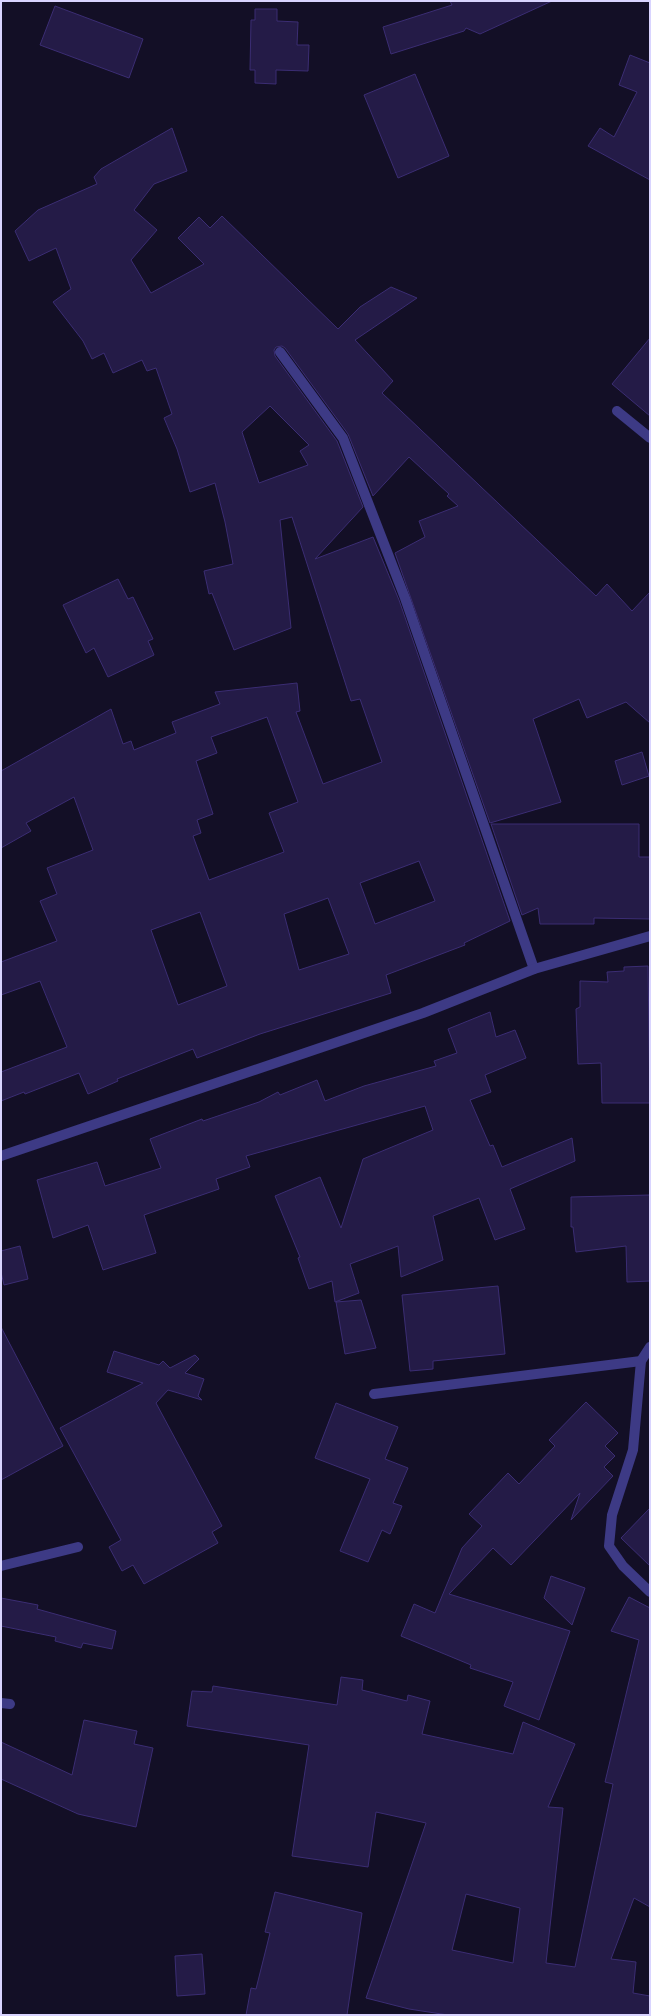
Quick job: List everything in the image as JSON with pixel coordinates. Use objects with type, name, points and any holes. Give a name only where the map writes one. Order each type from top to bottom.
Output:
[{"type":"street","points":[[280,352],[344,438],[405,598],[534,969]]},
{"type":"street","points":[[617,411],[650,438]]},
{"type":"street","points":[[1,1156],[423,1013],[534,969],[650,936]]},
{"type":"street","points":[[650,1347],[641,1361],[633,1450],[612,1515],[609,1546],[623,1566],[650,1592]]},
{"type":"street","points":[[374,1394],[641,1361]]},
{"type":"street","points":[[1,1566],[78,1547]]},
{"type":"building","points":[[450,1],[552,1],[480,34],[466,28],[464,31],[391,54],[383,27],[452,5]]},
{"type":"building","points":[[55,6],[143,39],[129,78],[40,45]]},
{"type":"building","points":[[255,9],[277,9],[277,21],[298,22],[297,45],[309,45],[308,71],[276,70],[276,84],[255,83],[255,70],[250,70],[251,20],[255,20]]},
{"type":"building","points":[[630,55],[650,63],[650,180],[588,146],[600,128],[614,137],[637,92],[619,85]]},
{"type":"building","points":[[415,74],[449,156],[398,178],[364,95]]},
{"type":"building","points":[[172,128],[187,171],[154,184],[134,210],[157,230],[131,260],[151,293],[204,264],[178,238],[199,217],[210,228],[222,216],[338,329],[360,307],[391,287],[417,298],[355,340],[393,381],[382,393],[596,596],[607,584],[632,611],[650,592],[650,723],[626,702],[587,718],[579,699],[533,719],[561,802],[490,823],[395,553],[425,537],[419,521],[458,506],[447,496],[449,494],[409,457],[373,496],[348,434],[285,348],[282,346],[276,347],[274,350],[275,356],[337,441],[363,507],[315,559],[373,537],[399,600],[510,921],[464,943],[465,945],[386,975],[391,993],[260,1034],[197,1058],[193,1049],[117,1079],[118,1081],[88,1094],[79,1073],[25,1094],[24,1092],[1,1101],[1,1072],[67,1047],[40,981],[1,995],[1,962],[57,941],[40,901],[57,894],[47,868],[93,850],[74,797],[26,823],[31,831],[1,848],[1,771],[111,709],[123,744],[131,741],[134,750],[176,733],[172,722],[220,704],[215,692],[297,683],[300,711],[296,712],[323,784],[382,762],[360,699],[351,701],[292,517],[280,520],[291,628],[234,650],[212,593],[209,594],[204,571],[233,564],[225,522],[215,483],[190,492],[177,449],[164,418],[172,414],[156,368],[147,371],[142,360],[113,373],[104,353],[92,359],[83,341],[53,302],[71,289],[56,248],[29,261],[15,231],[38,210],[97,184],[94,177],[101,169]],"holes":[[[270,406],[309,445],[300,451],[308,465],[259,483],[242,432]],[[267,717],[298,802],[269,813],[284,852],[209,880],[193,836],[201,833],[197,820],[213,814],[196,761],[217,753],[211,737]],[[419,861],[435,901],[375,924],[360,883]],[[328,898],[349,954],[299,970],[284,914]],[[200,912],[227,986],[178,1005],[151,930]]]},
{"type":"building","points":[[650,338],[650,416],[612,384]]},
{"type":"building","points":[[118,579],[128,599],[133,597],[153,639],[148,641],[154,655],[108,677],[94,648],[86,653],[63,605]]},
{"type":"building","points":[[642,752],[649,776],[622,785],[615,761]]},
{"type":"building","points":[[491,824],[639,824],[639,857],[650,857],[650,919],[594,918],[594,924],[540,924],[538,908],[522,915]]},
{"type":"building","points":[[648,966],[650,1103],[602,1103],[601,1063],[578,1064],[576,1009],[580,1007],[580,981],[608,982],[607,972],[624,971],[624,967]]},
{"type":"building","points":[[490,1012],[496,1037],[515,1030],[526,1058],[485,1075],[491,1092],[470,1100],[490,1146],[493,1145],[502,1167],[572,1138],[575,1161],[510,1189],[525,1229],[495,1240],[479,1198],[433,1216],[443,1260],[401,1277],[398,1246],[350,1264],[359,1293],[335,1302],[332,1281],[309,1289],[298,1258],[300,1257],[275,1196],[320,1177],[341,1228],[363,1159],[433,1130],[425,1106],[246,1156],[250,1167],[216,1179],[219,1189],[144,1215],[156,1253],[103,1270],[88,1225],[53,1238],[37,1180],[97,1162],[105,1186],[161,1168],[150,1139],[202,1119],[203,1121],[259,1102],[278,1092],[280,1095],[317,1080],[325,1101],[364,1086],[436,1066],[434,1061],[457,1053],[448,1029]]},
{"type":"building","points":[[650,1195],[650,1281],[627,1282],[626,1246],[576,1252],[573,1227],[571,1227],[571,1197]]},
{"type":"building","points":[[20,1246],[28,1279],[4,1285],[1,1272],[1,1251]]},
{"type":"building","points":[[498,1286],[505,1354],[433,1361],[433,1369],[410,1371],[402,1295]]},
{"type":"building","points":[[361,1300],[376,1348],[345,1354],[336,1302]]},
{"type":"building","points":[[1,1327],[63,1446],[1,1480]]},
{"type":"building","points":[[114,1351],[159,1365],[163,1361],[170,1368],[195,1355],[199,1359],[185,1373],[204,1379],[198,1396],[202,1400],[168,1390],[156,1403],[222,1526],[212,1532],[218,1543],[144,1584],[133,1565],[122,1571],[109,1547],[121,1540],[60,1428],[143,1383],[107,1372]]},
{"type":"building","points":[[586,1402],[618,1433],[605,1446],[615,1456],[604,1467],[613,1476],[571,1520],[580,1493],[511,1565],[493,1548],[449,1594],[570,1631],[539,1720],[504,1706],[513,1682],[470,1668],[471,1665],[401,1636],[414,1604],[435,1613],[462,1548],[482,1526],[469,1514],[508,1473],[519,1484],[555,1446],[549,1440]]},
{"type":"building","points":[[336,1403],[398,1427],[385,1459],[408,1468],[393,1503],[402,1506],[390,1534],[382,1530],[368,1562],[340,1551],[370,1479],[315,1458]]},
{"type":"building","points":[[650,1508],[650,1566],[621,1538]]},
{"type":"building","points":[[551,1576],[585,1588],[572,1625],[544,1598]]},
{"type":"building","points":[[629,1597],[650,1608],[650,1907],[634,1898],[611,1959],[636,1962],[633,1993],[650,1996],[650,2015],[448,2015],[409,2009],[366,1998],[426,1823],[376,1812],[368,1867],[292,1856],[309,1745],[187,1726],[192,1691],[212,1692],[213,1686],[337,1705],[341,1677],[363,1680],[362,1690],[407,1701],[408,1695],[430,1701],[422,1734],[513,1754],[523,1722],[575,1744],[548,1807],[563,1808],[546,1963],[575,1967],[613,1784],[605,1782],[639,1640],[611,1631]],"holes":[[[466,1894],[520,1908],[513,1963],[452,1950]]]},
{"type":"building","points":[[1,1598],[38,1605],[37,1609],[116,1631],[112,1649],[83,1643],[81,1648],[55,1641],[56,1637],[1,1626]]},
{"type":"building","points":[[84,1720],[137,1731],[134,1744],[153,1748],[136,1827],[78,1814],[1,1779],[1,1742],[72,1775]]},
{"type":"building","points":[[275,1892],[362,1913],[347,2015],[246,2015],[251,1988],[256,1989],[270,1933],[265,1932]]},
{"type":"building","points":[[202,1954],[205,1994],[177,1996],[175,1956]]}]
